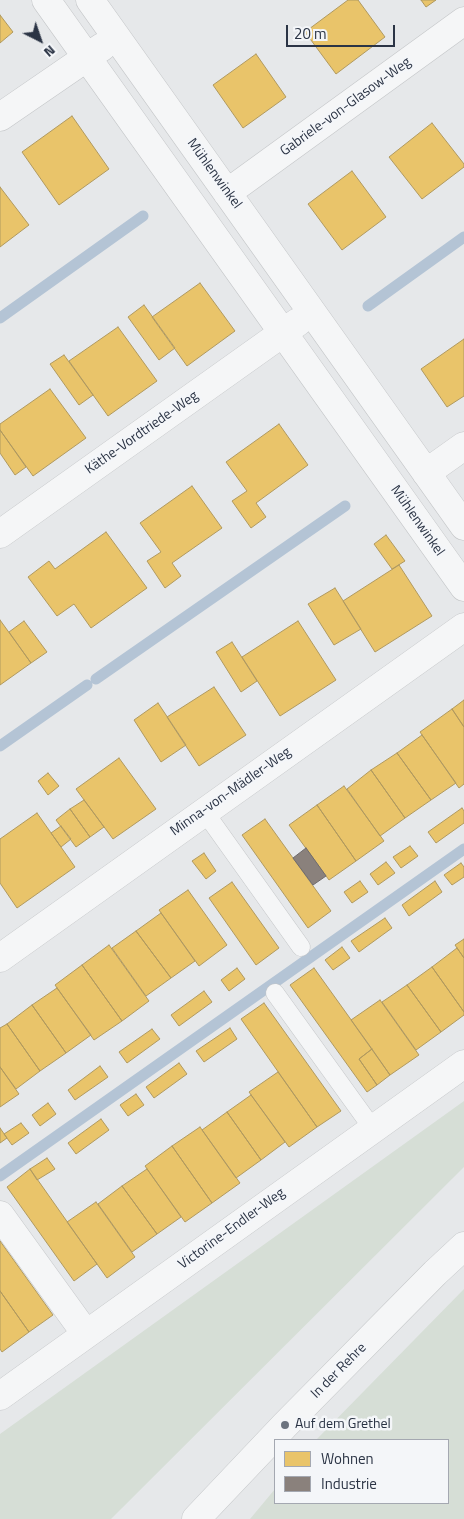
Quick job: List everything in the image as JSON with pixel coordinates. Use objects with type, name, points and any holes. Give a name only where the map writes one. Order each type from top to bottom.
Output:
[{"type":"street","name":"Mühlenwinkel","points":[[46,0],[464,587]]},
{"type":"street","name":"Mühlenwinkel","points":[[90,0],[464,526]]},
{"type":"street","name":"Gabriele-von-Glasow-Weg","points":[[227,193],[464,21]]},
{"type":"street","points":[[0,117],[87,58],[115,36]]},
{"type":"street","points":[[284,332],[312,312]]},
{"type":"street","name":"Käthe-Vordtriede-Weg","points":[[0,534],[284,332]]},
{"type":"street","points":[[426,473],[464,446]]},
{"type":"street","name":"Minna-von-Mädler-Weg","points":[[0,958],[464,627]]},
{"type":"street","name":"Victorine-Endler-Weg","points":[[0,1396],[464,1064]]},
{"type":"street","points":[[0,1215],[86,1334]]},
{"type":"street","name":"In der Rehre","points":[[196,1519],[299,1411],[464,1246]]},
{"type":"lane","points":[[204,811],[301,947]]},
{"type":"lane","points":[[275,993],[372,1129]]},
{"type":"shaded area","points":[[464,1101],[464,1167],[111,1519],[0,1519],[0,1434]]},
{"type":"shaded area","points":[[464,1289],[464,1519],[250,1519],[274,1490],[274,1504],[449,1504],[449,1439],[317,1439]]},
{"type":"building: Wohnen","points":[[348,0],[358,0],[385,37],[336,74],[305,32]]},
{"type":"building: Wohnen","points":[[421,0],[436,0],[426,7]]},
{"type":"building: Wohnen","points":[[0,15],[13,32],[0,43]]},
{"type":"building: Wohnen","points":[[256,54],[286,97],[243,128],[213,85]]},
{"type":"building: Wohnen","points":[[72,116],[109,169],[59,205],[22,152]]},
{"type":"building: Wohnen","points":[[432,123],[464,164],[464,167],[422,199],[389,157]]},
{"type":"building: Wohnen","points":[[352,171],[386,217],[342,250],[308,204]]},
{"type":"building: Wohnen","points":[[0,187],[29,225],[0,247]]},
{"type":"building: Wohnen","points":[[200,283],[235,331],[187,366],[152,317]]},
{"type":"building: Wohnen","points":[[144,305],[175,348],[159,360],[128,317]]},
{"type":"building: Wohnen","points":[[118,327],[157,381],[108,416],[69,361]]},
{"type":"building: Wohnen","points":[[464,339],[464,396],[447,407],[421,369]]},
{"type":"building: Wohnen","points":[[64,355],[93,395],[79,405],[50,364]]},
{"type":"building: Wohnen","points":[[50,389],[86,438],[33,476],[0,430],[0,424]]},
{"type":"building: Wohnen","points":[[279,424],[308,465],[256,503],[266,517],[251,528],[232,501],[247,491],[226,462]]},
{"type":"building: Wohnen","points":[[0,430],[26,467],[15,475],[0,453]]},
{"type":"building: Wohnen","points":[[192,486],[222,528],[172,563],[181,576],[165,588],[147,561],[161,552],[140,523]]},
{"type":"building: Wohnen","points":[[106,532],[147,588],[91,628],[74,604],[57,616],[28,577],[49,561],[55,569]]},
{"type":"building: Wohnen","points":[[386,535],[405,561],[392,569],[374,544]]},
{"type":"building: Wohnen","points":[[399,565],[432,616],[375,652],[343,601]]},
{"type":"building: Wohnen","points":[[335,588],[361,629],[334,645],[308,604]]},
{"type":"building: Wohnen","points":[[0,620],[31,663],[0,685]]},
{"type":"building: Wohnen","points":[[24,621],[47,652],[31,663],[9,632]]},
{"type":"building: Wohnen","points":[[298,621],[336,680],[280,716],[242,657]]},
{"type":"building: Wohnen","points":[[232,642],[257,681],[241,692],[216,652]]},
{"type":"building: Wohnen","points":[[214,687],[246,735],[199,766],[167,717]]},
{"type":"building: Wohnen","points":[[464,700],[464,727],[452,709]]},
{"type":"building: Wohnen","points":[[158,703],[186,745],[161,762],[134,720]]},
{"type":"building: Wohnen","points":[[452,709],[464,727],[464,784],[459,788],[420,732]]},
{"type":"building: Wohnen","points":[[422,735],[456,783],[431,800],[397,753]]},
{"type":"building: Wohnen","points":[[397,753],[431,800],[405,818],[371,770]]},
{"type":"building: Wohnen","points":[[119,758],[156,809],[113,839],[76,789]]},
{"type":"building: Wohnen","points":[[371,770],[405,818],[380,836],[347,789]]},
{"type":"building: Wohnen","points":[[48,773],[59,786],[48,795],[38,781]]},
{"type":"building: Wohnen","points":[[344,786],[384,841],[356,861],[317,805]]},
{"type":"building: Wohnen","points":[[84,800],[104,827],[90,837],[70,809]]},
{"type":"building: Wohnen","points":[[317,805],[356,861],[329,880],[289,825]]},
{"type":"building: Wohnen","points":[[462,808],[464,811],[464,823],[436,843],[428,832]]},
{"type":"building: Wohnen","points":[[70,809],[90,837],[76,847],[56,820]]},
{"type":"building: Wohnen","points":[[37,813],[75,867],[17,908],[0,883],[0,839]]},
{"type":"building: Wohnen","points":[[265,819],[331,911],[308,928],[242,835]]},
{"type":"building: Wohnen","points":[[61,826],[71,839],[61,847],[51,833]]},
{"type":"building: Wohnen","points":[[410,846],[418,856],[401,868],[393,857]]},
{"type":"building: Wohnen","points":[[204,853],[216,871],[206,879],[192,861]]},
{"type":"building: Wohnen","points":[[386,862],[395,873],[378,885],[370,874]]},
{"type":"building: Wohnen","points":[[461,863],[464,867],[464,877],[452,885],[444,875]]},
{"type":"building: Wohnen","points":[[360,881],[368,892],[352,903],[344,892]]},
{"type":"building: Wohnen","points":[[435,881],[442,892],[409,916],[402,905]]},
{"type":"building: Wohnen","points":[[232,882],[279,948],[256,965],[209,898]]},
{"type":"building: Wohnen","points":[[188,890],[227,945],[199,966],[159,910]]},
{"type":"building: Wohnen","points":[[161,913],[195,961],[171,978],[136,931]]},
{"type":"building: Wohnen","points":[[385,918],[392,928],[359,952],[351,941]]},
{"type":"building: Wohnen","points":[[136,931],[171,978],[146,996],[112,948]]},
{"type":"building: Wohnen","points":[[464,939],[464,958],[455,945]]},
{"type":"building: Wohnen","points":[[109,945],[149,1001],[122,1021],[82,965]]},
{"type":"building: Wohnen","points":[[342,947],[350,958],[333,970],[325,960]]},
{"type":"building: Wohnen","points":[[457,948],[464,958],[464,1012],[432,967]]},
{"type":"building: Wohnen","points":[[82,965],[122,1021],[94,1040],[55,985]]},
{"type":"building: Wohnen","points":[[432,967],[464,1012],[464,1015],[441,1032],[407,985]]},
{"type":"building: Wohnen","points":[[237,968],[245,979],[229,991],[221,980]]},
{"type":"building: Wohnen","points":[[314,968],[372,1049],[359,1059],[377,1085],[367,1092],[290,985]]},
{"type":"building: Wohnen","points":[[407,985],[441,1032],[416,1050],[382,1002]]},
{"type":"building: Wohnen","points":[[57,988],[91,1035],[66,1053],[32,1005]]},
{"type":"building: Wohnen","points":[[204,991],[212,1002],[179,1026],[171,1015]]},
{"type":"building: Wohnen","points":[[380,1000],[419,1055],[390,1075],[351,1020]]},
{"type":"building: Wohnen","points":[[264,1003],[341,1111],[317,1127],[241,1019]]},
{"type":"building: Wohnen","points":[[32,1005],[66,1053],[40,1071],[7,1024]]},
{"type":"building: Wohnen","points":[[7,1024],[40,1071],[16,1089],[0,1067],[0,1028]]},
{"type":"building: Wohnen","points":[[230,1028],[237,1039],[204,1062],[196,1051]]},
{"type":"building: Wohnen","points":[[152,1029],[160,1039],[127,1063],[119,1052]]},
{"type":"building: Wohnen","points":[[372,1049],[390,1075],[377,1085],[359,1059]]},
{"type":"building: Wohnen","points":[[179,1063],[187,1074],[154,1098],[146,1087]]},
{"type":"building: Wohnen","points":[[100,1066],[108,1077],[75,1100],[68,1090]]},
{"type":"building: Wohnen","points":[[0,1067],[19,1094],[0,1107]]},
{"type":"building: Wohnen","points":[[278,1072],[317,1127],[289,1147],[249,1092]]},
{"type":"building: Wohnen","points":[[136,1094],[144,1105],[128,1116],[120,1105]]},
{"type":"building: Wohnen","points":[[251,1095],[285,1142],[261,1160],[227,1112]]},
{"type":"building: Wohnen","points":[[48,1103],[56,1114],[40,1126],[32,1115]]},
{"type":"building: Wohnen","points":[[227,1112],[261,1160],[236,1178],[202,1130]]},
{"type":"building: Wohnen","points":[[101,1119],[109,1130],[76,1154],[68,1143]]},
{"type":"building: Wohnen","points":[[21,1123],[29,1133],[12,1145],[4,1134]]},
{"type":"building: Wohnen","points":[[200,1127],[240,1183],[212,1203],[172,1146]]},
{"type":"building: Wohnen","points":[[0,1128],[7,1138],[0,1143]]},
{"type":"building: Wohnen","points":[[172,1146],[212,1203],[185,1222],[145,1166]]},
{"type":"building: Wohnen","points":[[47,1158],[55,1169],[37,1180],[30,1169]]},
{"type":"building: Wohnen","points":[[30,1169],[97,1264],[74,1281],[7,1187]]},
{"type":"building: Wohnen","points":[[147,1169],[181,1217],[157,1234],[122,1186]]},
{"type":"building: Wohnen","points":[[122,1186],[157,1234],[132,1252],[98,1204]]},
{"type":"building: Wohnen","points":[[96,1202],[135,1257],[107,1278],[67,1222]]},
{"type":"building: Wohnen","points":[[0,1241],[53,1315],[29,1332],[0,1291]]},
{"type":"building: Wohnen","points":[[0,1291],[29,1332],[2,1352],[0,1349]]},
{"type":"building: Industrie","points":[[306,848],[326,876],[313,885],[293,858]]},
{"type":"waterway","points":[[0,318],[143,216]]},
{"type":"waterway","points":[[368,306],[464,237]]},
{"type":"waterway","points":[[96,679],[345,506]]},
{"type":"waterway","points":[[0,746],[87,685]]},
{"type":"waterway","points":[[0,1176],[464,849]]},
{"type":"place","name":"Auf dem Grethel","points":[[285,1425]]}]
